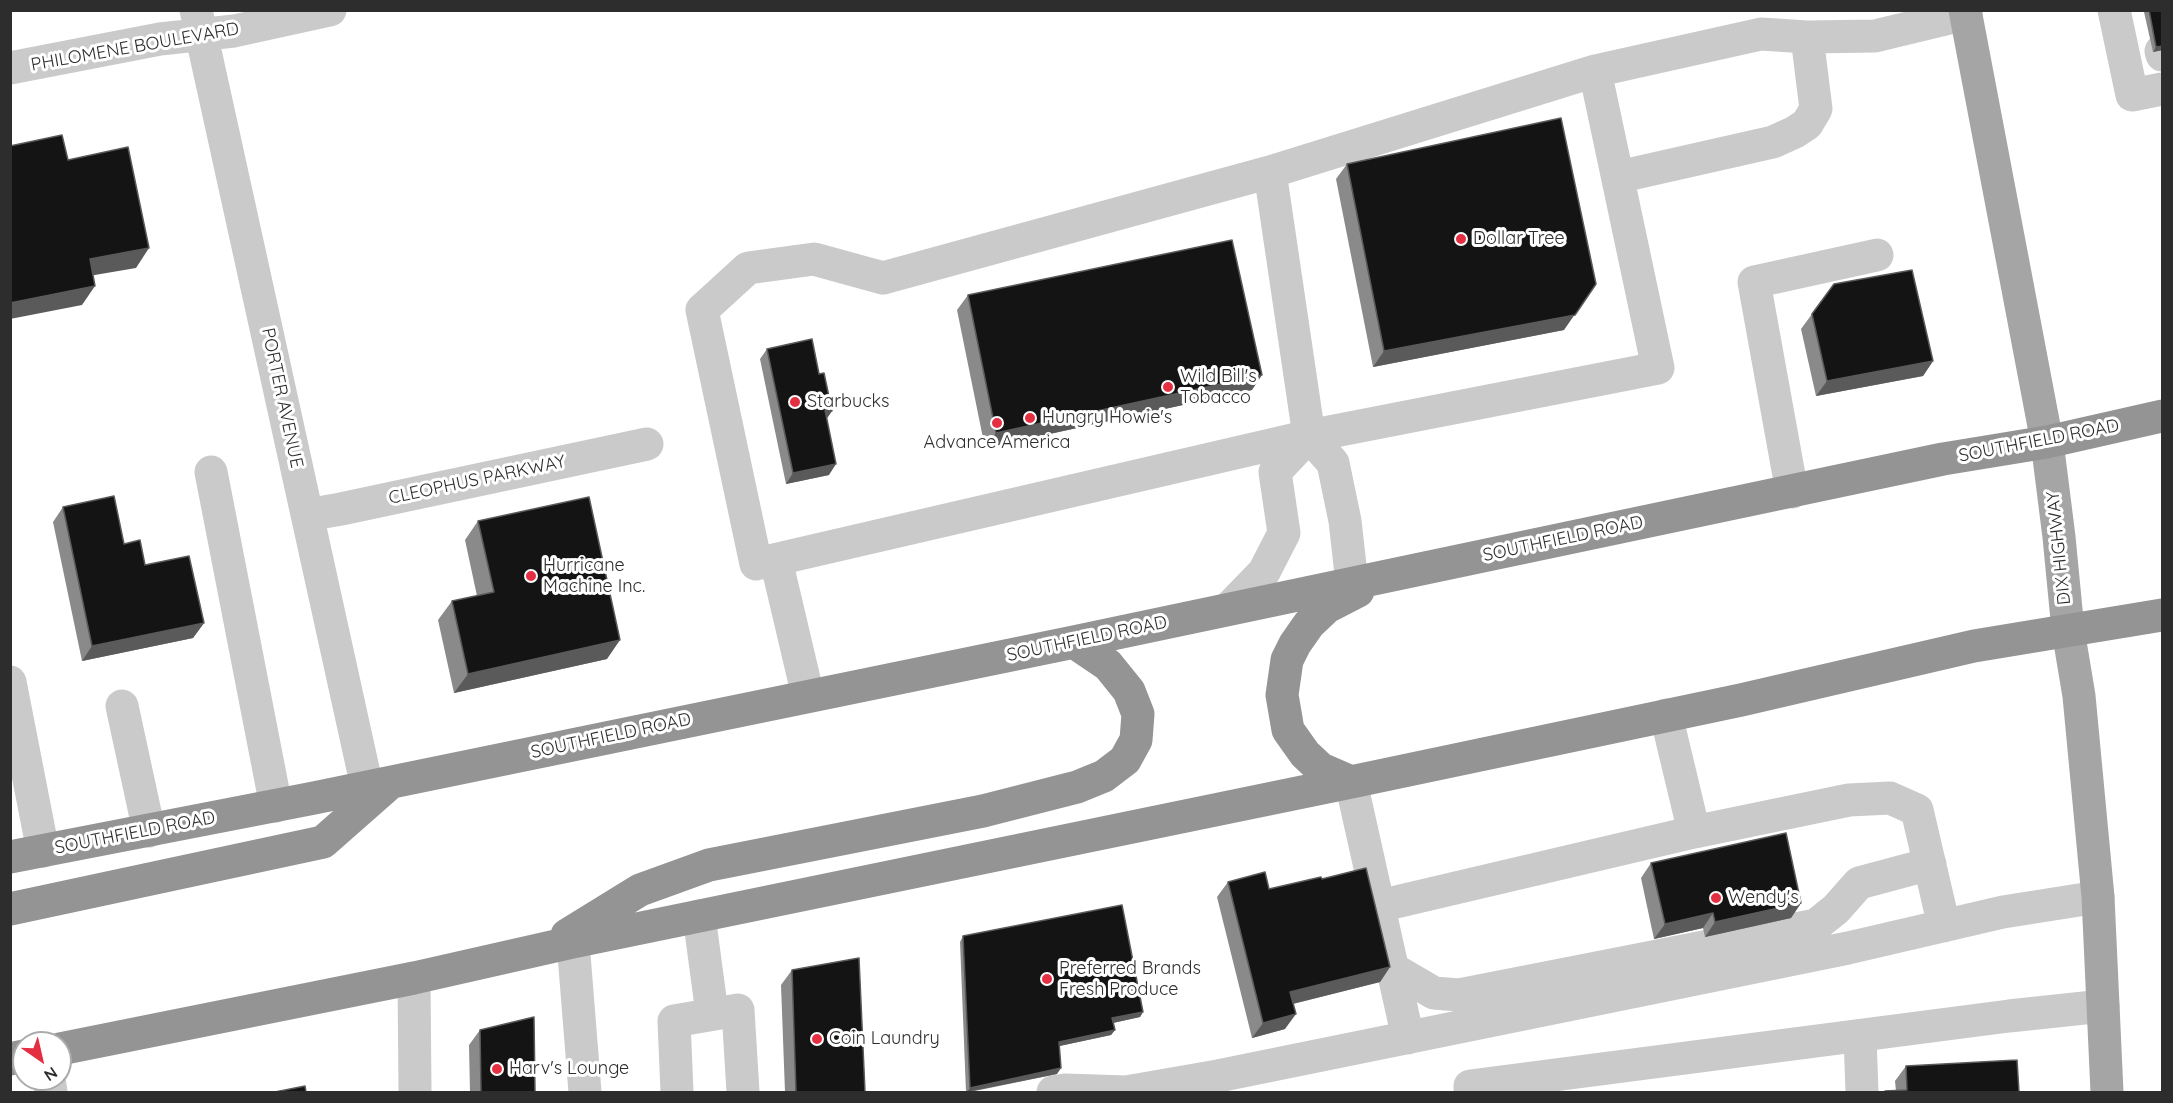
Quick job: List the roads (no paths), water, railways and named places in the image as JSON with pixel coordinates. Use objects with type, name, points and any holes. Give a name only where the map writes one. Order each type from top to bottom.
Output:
[{"type":"highway","name":"SOUTHFIELD ROAD","points":[[10,857],[276,806],[1074,642],[1943,459],[2047,442],[2163,416]]},
{"type":"highway","points":[[1352,782],[1321,769],[1305,754],[1288,730],[1282,695],[1287,660],[1295,644],[1327,607],[1389,575]]},
{"type":"highway","points":[[72,1047],[414,978],[560,945],[1352,782],[1974,646],[2163,615]]},
{"type":"highway","points":[[560,945],[640,890],[709,865],[983,812],[1077,787],[1104,776],[1125,760],[1136,740],[1138,714],[1129,692],[1108,665],[1074,642]]},
{"type":"highway","points":[[10,909],[323,842],[379,784]]},
{"type":"main road","name":"DIX HIGHWAY","points":[[1966,12],[2047,442],[2068,630],[2079,696],[2098,897],[2107,1092]]},
{"type":"street","name":"PHILOMENE BOULEVARD","points":[[10,68],[160,39],[198,22],[234,30],[330,10]]},
{"type":"street","points":[[2114,10],[2132,95],[2163,88]]},
{"type":"street","points":[[1595,71],[1658,368],[1309,436],[756,564],[702,310],[748,268],[814,259],[883,278],[1270,171],[1595,71],[1761,34],[1807,37],[1875,36],[1966,12]]},
{"type":"street","name":"PORTER AVENUE","points":[[198,22],[307,515],[379,784]]},
{"type":"street","points":[[1618,177],[1773,142],[1796,132],[1807,124],[1816,109],[1807,37]]},
{"type":"street","points":[[1270,171],[1309,436],[1333,463],[1345,521],[1352,583]]},
{"type":"street","points":[[1792,492],[1754,282],[1877,255]]},
{"type":"street","points":[[1227,609],[1264,572],[1284,533],[1275,472],[1309,436]]},
{"type":"street","name":"CLEOPHUS PARKWAY","points":[[307,515],[647,444]]},
{"type":"street","points":[[211,472],[276,806]]},
{"type":"street","points":[[776,560],[808,696]]},
{"type":"street","points":[[10,682],[43,851]]},
{"type":"street","points":[[122,706],[149,831]]},
{"type":"street","points":[[1666,715],[1694,832]]},
{"type":"street","points":[[1352,782],[1408,1038]]},
{"type":"street","points":[[1379,906],[1694,832],[1849,800],[1890,798],[1917,810],[1944,926]]},
{"type":"street","points":[[1393,969],[1434,993],[1459,995],[1816,925],[1836,909],[1859,883],[1930,864]]},
{"type":"street","points":[[1059,1091],[1126,1092],[1218,1077],[1848,948],[2003,912],[2098,897]]},
{"type":"street","points":[[699,916],[712,1014]]},
{"type":"street","points":[[560,945],[585,1092]]},
{"type":"street","points":[[414,978],[416,1092]]},
{"type":"street","points":[[1470,1092],[1470,1086],[2103,1006]]},
{"type":"street","points":[[677,1092],[674,1021],[738,1010],[743,1092]]},
{"type":"street","points":[[1860,1036],[1862,1092]]},
{"type":"place","name":"Dollar Tree","points":[[1461,239]]},
{"type":"place","name":"Wild Bill's Tobacco","points":[[1168,387]]},
{"type":"place","name":"Starbucks","points":[[795,402]]},
{"type":"place","name":"Hungry Howie's","points":[[1030,418]]},
{"type":"place","name":"Advance America","points":[[997,423]]},
{"type":"place","name":"Hurricane Machine Inc.","points":[[531,576]]},
{"type":"place","name":"Wendy's","points":[[1716,898]]},
{"type":"place","name":"Preferred Brands Fresh Produce","points":[[1047,979]]},
{"type":"place","name":"Coin Laundry","points":[[817,1039]]},
{"type":"place","name":"Harv's Lounge","points":[[497,1069]]}]
